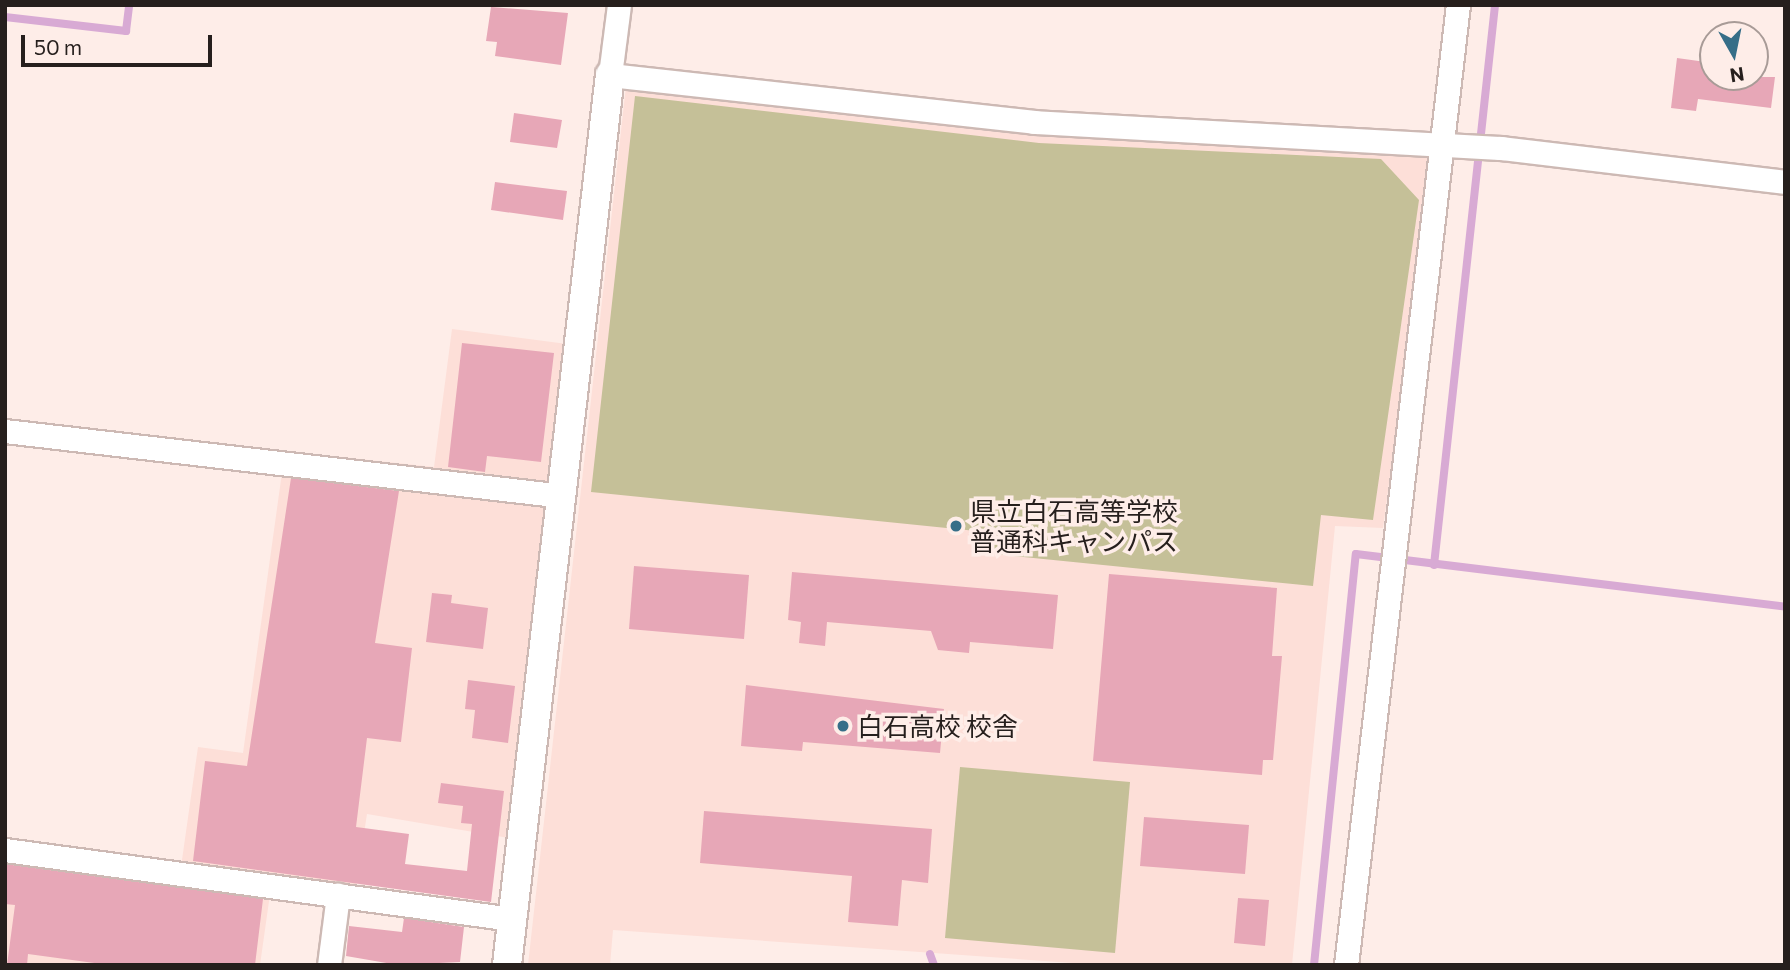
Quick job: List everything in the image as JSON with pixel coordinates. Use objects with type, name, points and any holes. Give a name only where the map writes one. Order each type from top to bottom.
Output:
[{"type":"street","points":[[507,965],[619,5]]},
{"type":"street","points":[[1346,965],[1453,145],[1458,5]]},
{"type":"street","points":[[610,75],[1034,122],[1501,148],[1785,181]]},
{"type":"street","points":[[5,431],[563,496]]},
{"type":"street","points":[[5,850],[512,919]]},
{"type":"street","points":[[329,965],[338,895]]},
{"type":"shaded area","name":"県立白石高等学校 普通科キャンパス","points":[[626,86],[1041,134],[1421,152],[1432,163],[1383,528],[1335,526],[1292,965],[1100,965],[613,930],[610,965],[528,965]]},
{"type":"shaded area","points":[[635,96],[1039,143],[1381,159],[1419,200],[1373,520],[1321,515],[1313,586],[984,553],[986,532],[591,492]]},
{"type":"shaded area","points":[[452,329],[567,344],[509,838],[367,814],[355,891],[272,880],[260,965],[5,965],[5,843],[181,867],[198,747],[243,753],[285,451],[434,467]]},
{"type":"shaded area","points":[[960,767],[1130,782],[1115,953],[945,938]]},
{"type":"building","points":[[491,7],[568,13],[561,65],[495,56],[497,42],[486,41]]},
{"type":"building","points":[[1677,58],[1699,61],[1699,91],[1769,91],[1769,77],[1775,77],[1771,108],[1698,99],[1696,111],[1671,108]]},
{"type":"building","points":[[514,113],[562,120],[557,148],[510,142]]},
{"type":"building","points":[[495,182],[567,191],[563,220],[491,210]]},
{"type":"building","points":[[462,343],[554,353],[541,462],[487,456],[485,472],[448,467]]},
{"type":"building","points":[[291,478],[399,491],[375,643],[412,648],[401,742],[367,738],[356,827],[409,834],[405,864],[467,871],[472,824],[461,823],[463,806],[438,803],[441,783],[504,791],[491,902],[193,861],[205,761],[247,766]]},
{"type":"building","points":[[634,566],[749,575],[744,639],[629,629]]},
{"type":"building","points":[[792,572],[1058,595],[1053,649],[970,642],[969,653],[938,650],[931,631],[827,622],[825,646],[799,643],[801,622],[788,620]]},
{"type":"building","points":[[1109,574],[1277,588],[1272,656],[1282,656],[1273,760],[1263,760],[1262,775],[1093,761]]},
{"type":"building","points":[[432,593],[452,595],[451,603],[488,608],[483,649],[426,642]]},
{"type":"building","points":[[468,680],[515,686],[508,743],[472,738],[475,710],[465,709]]},
{"type":"building","points":[[746,685],[944,709],[940,753],[803,742],[802,751],[741,746]]},
{"type":"building","points":[[704,811],[932,829],[928,883],[902,880],[898,926],[848,922],[852,876],[700,863]]},
{"type":"building","points":[[1144,817],[1249,825],[1245,874],[1140,866]]},
{"type":"building","points":[[5,864],[263,899],[255,965],[109,965],[28,954],[27,965],[7,965],[15,905],[5,904]]},
{"type":"building","points":[[1238,898],[1269,900],[1265,946],[1234,943]]},
{"type":"building","points":[[404,918],[464,927],[460,962],[398,965],[346,956],[349,926],[402,932]]},
{"type":"waterway","points":[[5,17],[126,31],[129,5]]},
{"type":"waterway","points":[[1434,565],[1495,5]]},
{"type":"waterway","points":[[1314,965],[1356,554],[1785,607]]},
{"type":"waterway","points":[[930,954],[934,965]]},
{"type":"place","name":"県立白石高等学校 普通科キャンパス","points":[[956,526]]},
{"type":"place","name":"白石高校 校舎","points":[[843,726]]}]
